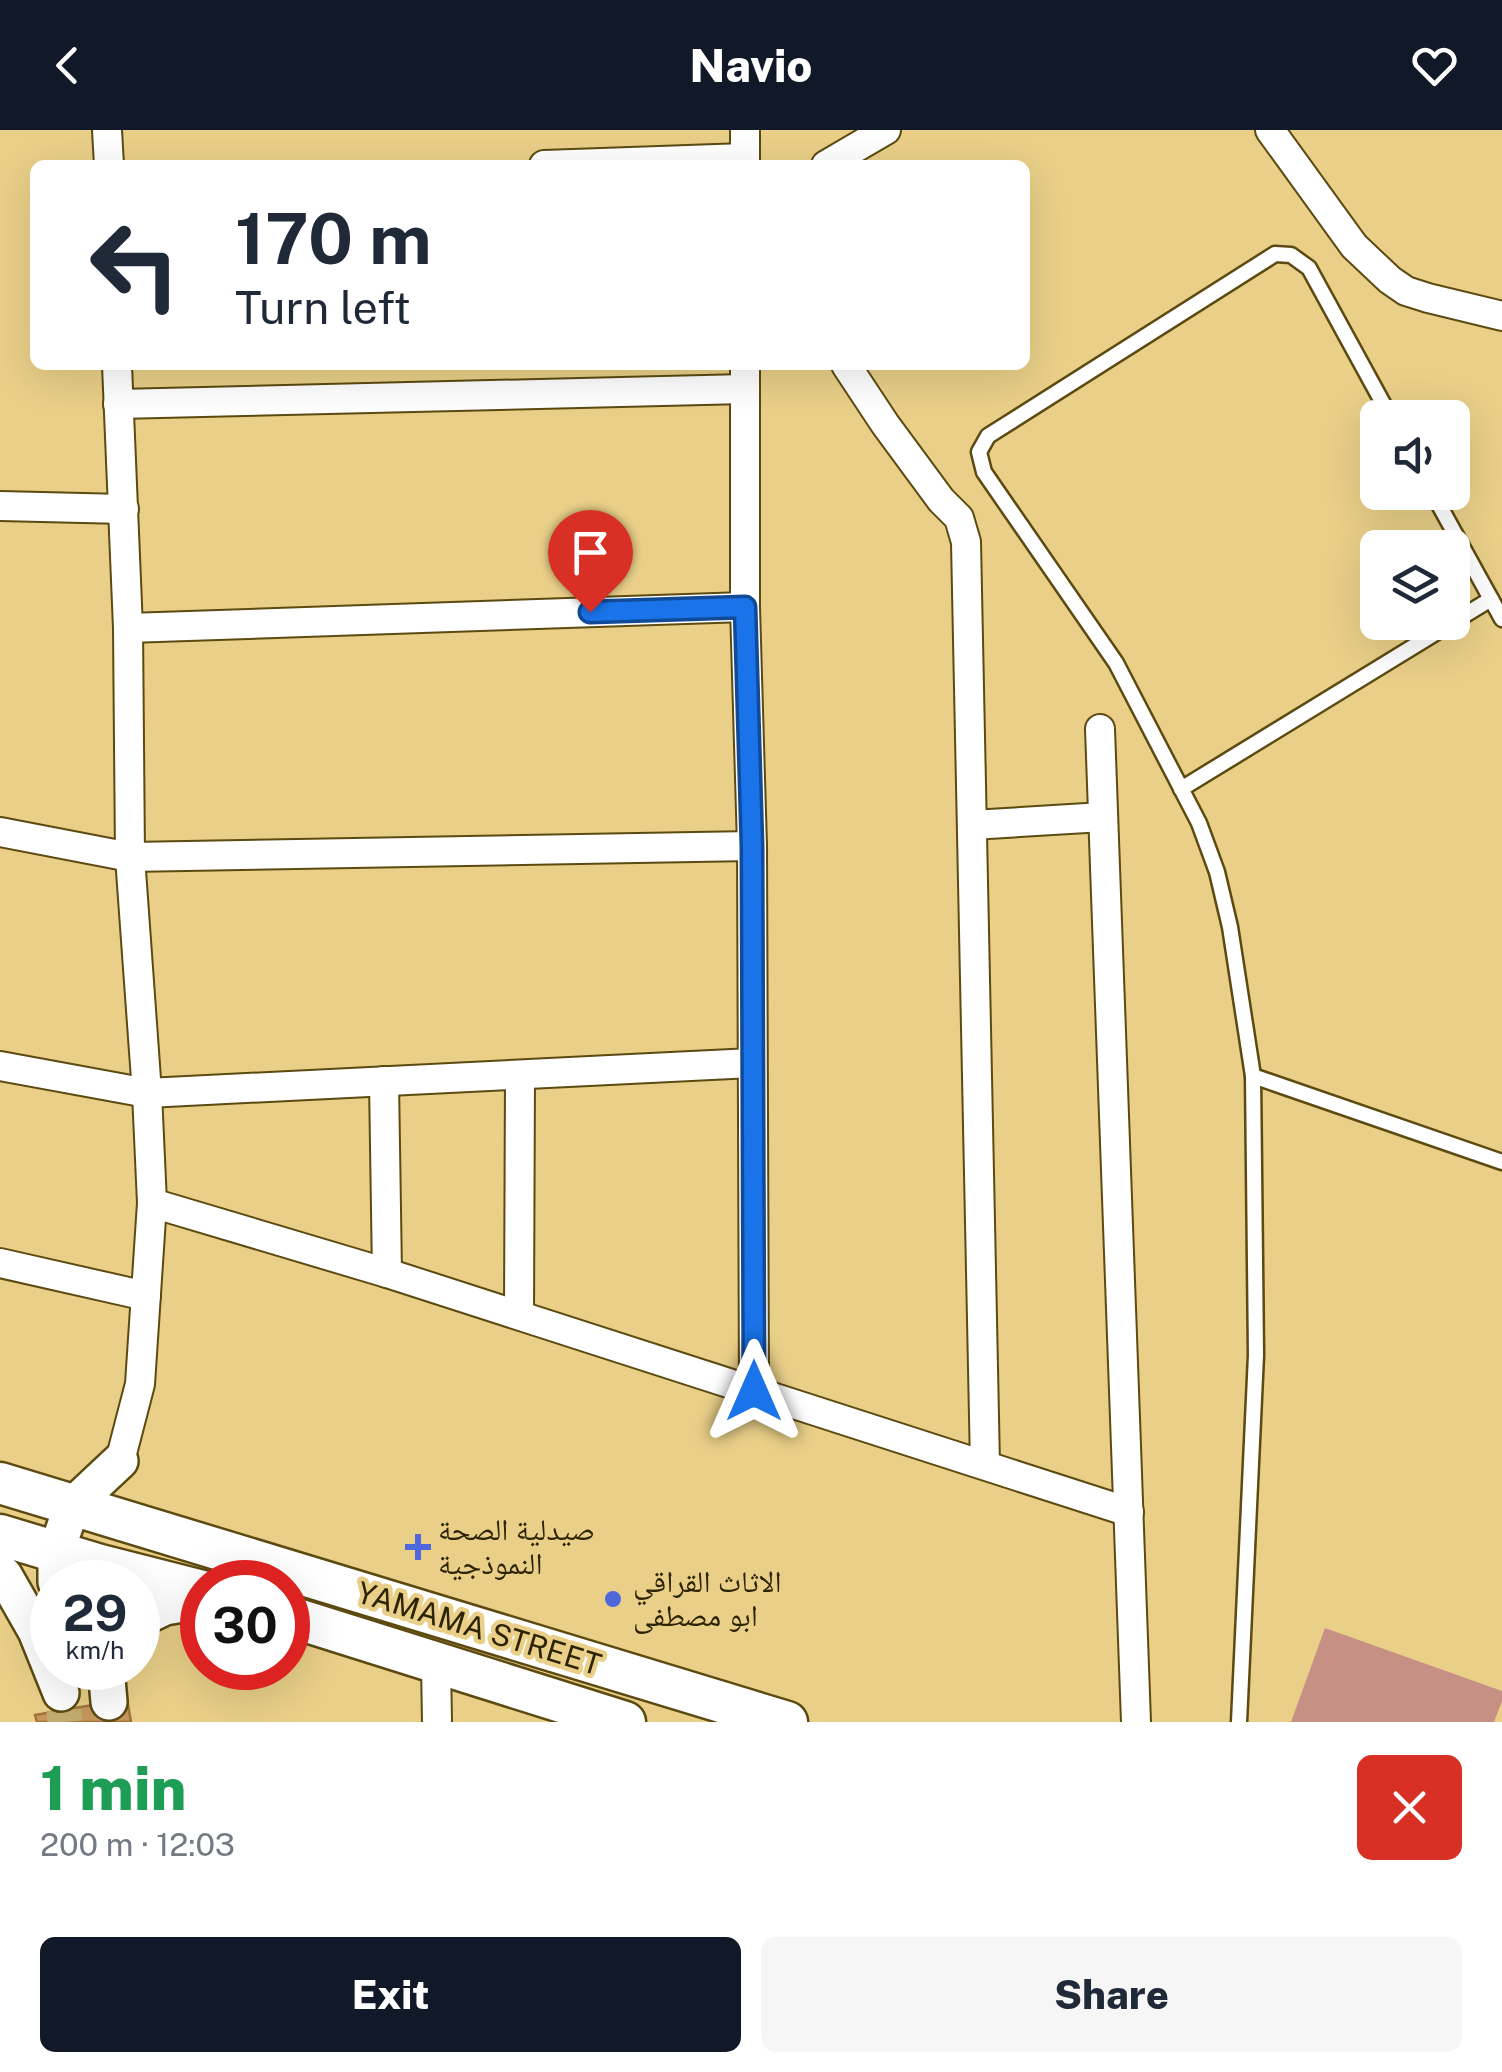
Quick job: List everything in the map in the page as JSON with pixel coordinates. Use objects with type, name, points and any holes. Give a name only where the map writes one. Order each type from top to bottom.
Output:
[{"type":"main road","name":"YAMAMA STREET","points":[[0,1483],[787,1722]]},
{"type":"main road","points":[[0,1535],[42,1560]]},
{"type":"main road","name":"YAMAMA STREET","points":[[310,1623],[625,1722]]},
{"type":"street","points":[[107,130],[109,160]]},
{"type":"street","points":[[835,160],[886,130]]},
{"type":"street","points":[[1270,130],[1354,246],[1390,280],[1406,291],[1502,316]]},
{"type":"street","points":[[616,160],[745,151]]},
{"type":"street","points":[[103,1560],[120,1461],[140,1384],[152,1204],[130,857],[128,628],[117,370]]},
{"type":"street","points":[[849,370],[885,424],[960,518],[966,542],[986,1465]]},
{"type":"street","points":[[118,404],[745,377],[754,1391]]},
{"type":"street","points":[[0,506],[124,509]]},
{"type":"street","points":[[128,628],[745,607]]},
{"type":"street","points":[[1100,728],[1136,1722]]},
{"type":"street","points":[[972,825],[1103,817]]},
{"type":"street","points":[[0,832],[130,857],[752,846]]},
{"type":"street","points":[[0,1066],[147,1092],[752,1063]]},
{"type":"street","points":[[519,1316],[520,1075]]},
{"type":"street","points":[[384,1082],[387,1273]]},
{"type":"street","points":[[152,1204],[387,1273],[1129,1512]]},
{"type":"street","points":[[0,1263],[146,1296]]},
{"type":"street","points":[[58,1560],[72,1506],[120,1461]]},
{"type":"street","points":[[0,1571],[30,1621]]},
{"type":"street","points":[[436,1663],[437,1722]]},
{"type":"lane","points":[[1239,1722],[1256,1355],[1253,1076],[1230,927],[1217,872],[1199,823],[1116,663],[984,472],[979,452],[988,436],[1274,254],[1291,256],[1309,268],[1381,400]]},
{"type":"lane","points":[[1442,510],[1502,619]]},
{"type":"lane","points":[[1181,789],[1491,599]]},
{"type":"lane","points":[[1253,1076],[1502,1162]]},
{"type":"shaded area","points":[[1325,1628],[1502,1691],[1494,1722],[1291,1722]]},
{"type":"building","points":[[127,1699],[131,1722],[37,1722],[35,1715]]},
{"type":"tunnel","points":[[64,1710],[65,1722]]},
{"type":"place","name":"صيدلية الصحة النموذجية","points":[[418,1547]]},
{"type":"place","name":"الاثاث القراقي ابو مصطفى","points":[[613,1599]]},
{"type":"route","points":[[590,612],[745,607],[752,846],[754,1391]]}]
